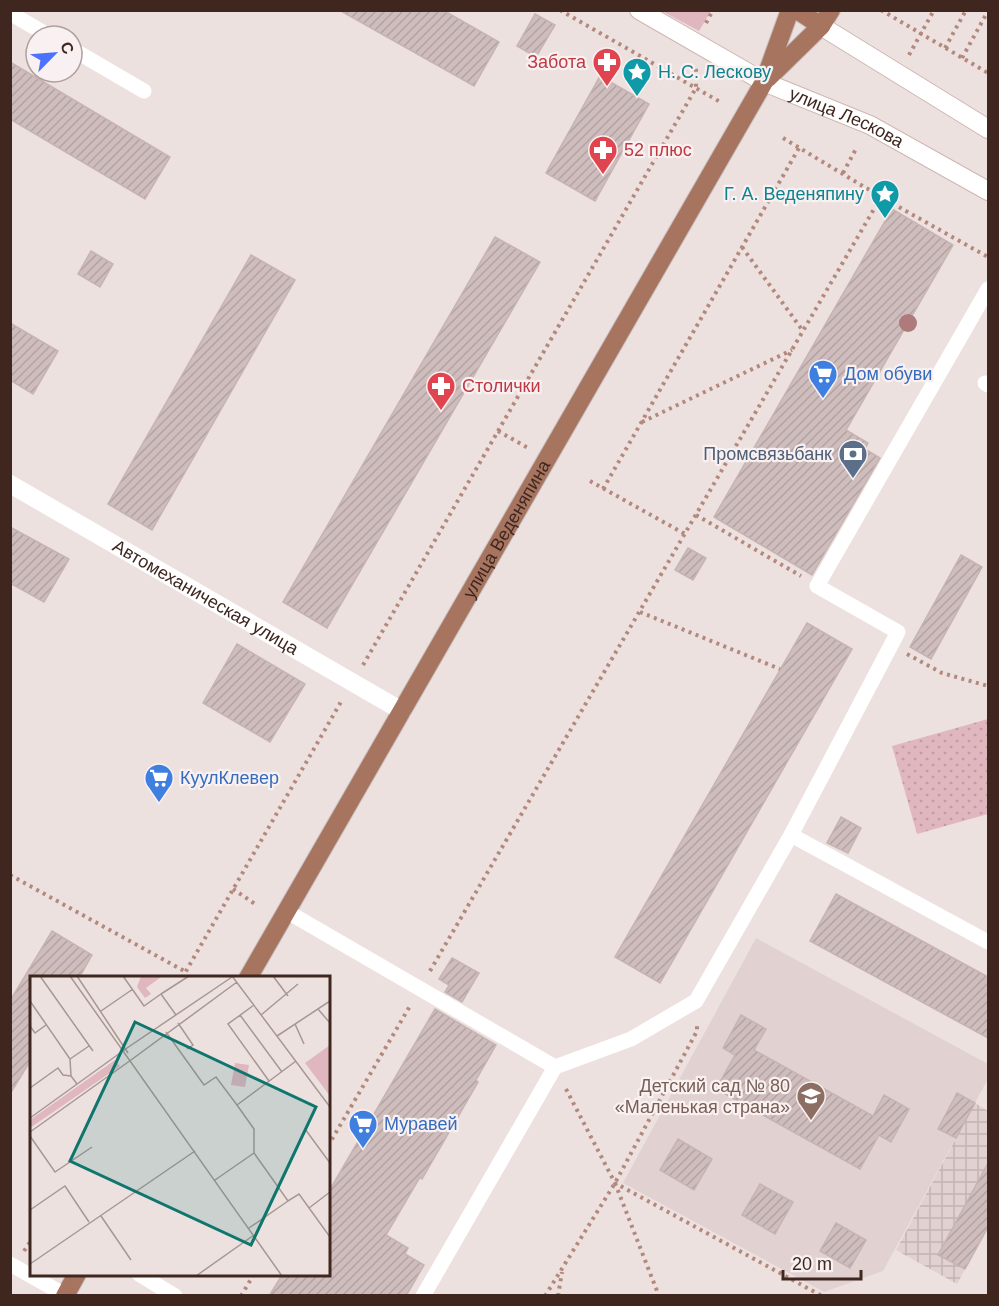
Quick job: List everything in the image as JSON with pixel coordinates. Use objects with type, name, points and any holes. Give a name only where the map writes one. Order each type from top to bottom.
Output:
[{"type":"main road","name":"улица Веденяпина","points":[[249,976],[764,82],[790,10]]},
{"type":"main road","points":[[797,10],[826,18]]},
{"type":"main road","name":"улица Веденяпина","points":[[764,82],[826,18]]},
{"type":"main road","points":[[65,1295],[76,1276]]},
{"type":"street","name":"улица Лескова","points":[[639,10],[764,82],[870,124],[988,191]]},
{"type":"street","points":[[826,18],[988,129]]},
{"type":"street","name":"Автомеханическая улица","points":[[10,484],[402,711]]},
{"type":"lane","points":[[10,13],[29,24]]},
{"type":"lane","points":[[84,56],[144,91]]},
{"type":"lane","points":[[423,1296],[555,1067],[631,1039],[696,1001],[791,835],[897,632],[817,586],[988,289]]},
{"type":"lane","points":[[791,835],[988,942]]},
{"type":"lane","points":[[286,911],[555,1067]]},
{"type":"lane","points":[[10,1264],[30,1275]]},
{"type":"lane","points":[[31,1276],[65,1295]]},
{"type":"lane","points":[[141,1276],[176,1296]]},
{"type":"path","points":[[560,10],[722,103]]},
{"type":"path","points":[[183,976],[696,88],[695,42],[713,10]]},
{"type":"path","points":[[881,10],[988,73]]},
{"type":"path","points":[[907,58],[934,10]]},
{"type":"path","points":[[945,48],[966,10]]},
{"type":"path","points":[[962,58],[988,11]]},
{"type":"path","points":[[783,138],[881,197],[988,257]]},
{"type":"path","points":[[843,173],[857,147]]},
{"type":"path","points":[[603,489],[799,148]]},
{"type":"path","points":[[330,1143],[881,197]]},
{"type":"path","points":[[742,247],[804,331]]},
{"type":"path","points":[[641,423],[793,350]]},
{"type":"path","points":[[498,431],[531,449]]},
{"type":"path","points":[[590,481],[685,534]]},
{"type":"path","points":[[696,515],[817,586]]},
{"type":"path","points":[[639,612],[780,669]]},
{"type":"path","points":[[890,646],[942,673],[988,686]]},
{"type":"path","points":[[10,875],[186,972]]},
{"type":"path","points":[[233,890],[255,904]]},
{"type":"path","points":[[545,1296],[615,1183],[697,1031],[696,1001]]},
{"type":"path","points":[[555,1067],[615,1183],[659,1296]]},
{"type":"path","points":[[615,1183],[822,1296]]},
{"type":"path","points":[[558,1296],[562,1268]]},
{"type":"path","points":[[241,1296],[253,1276]]},
{"type":"shaded area","name":"Детский сад № 80 «Маленькая страна»","points":[[756,938],[988,1064],[988,1079],[883,1271],[824,1292],[623,1183]]},
{"type":"shaded area","points":[[975,1103],[988,1111],[988,1227],[957,1284],[896,1250]]},
{"type":"green space","points":[[711,10],[699,31],[662,11]]},
{"type":"green space","points":[[988,719],[988,814],[917,834],[892,746]]},
{"type":"building","points":[[339,10],[443,10],[499,42],[474,86]]},
{"type":"building","points":[[535,14],[555,25],[536,57],[517,46]]},
{"type":"building","points":[[10,62],[24,70],[24,84],[47,84],[170,157],[145,199],[10,119]]},
{"type":"building","points":[[600,76],[649,104],[595,201],[546,173]]},
{"type":"building","points":[[892,209],[953,245],[846,430],[868,443],[865,449],[880,458],[812,575],[714,517]]},
{"type":"building","points":[[495,237],[540,262],[327,628],[283,602]]},
{"type":"building","points":[[91,251],[113,264],[100,287],[78,274]]},
{"type":"building","points":[[251,255],[295,280],[152,530],[108,504]]},
{"type":"building","points":[[10,323],[58,351],[33,394],[10,380]]},
{"type":"building","points":[[10,527],[69,559],[44,602],[10,583]]},
{"type":"building","points":[[688,548],[706,558],[693,580],[675,570]]},
{"type":"building","points":[[961,555],[982,567],[931,659],[910,647]]},
{"type":"building","points":[[807,623],[852,649],[660,983],[615,957]]},
{"type":"building","points":[[237,644],[305,684],[270,742],[203,703]]},
{"type":"building","points":[[841,817],[861,828],[848,853],[827,843]]},
{"type":"building","points":[[836,894],[988,977],[988,1038],[810,941]]},
{"type":"building","points":[[52,931],[92,955],[80,976],[30,976],[30,1061],[10,1094],[10,1001]]},
{"type":"building","points":[[452,958],[479,973],[462,1002],[445,992],[449,985],[439,979]]},
{"type":"building","points":[[435,1009],[496,1045],[476,1080],[478,1082],[422,1179],[420,1177],[386,1235],[408,1248],[405,1254],[424,1265],[406,1296],[269,1296],[281,1276],[330,1276],[330,1190]]},
{"type":"building","points":[[741,1015],[766,1029],[754,1050],[873,1116],[884,1095],[909,1109],[891,1142],[879,1135],[860,1169],[716,1089],[735,1055],[723,1048]]},
{"type":"building","points":[[957,1093],[975,1103],[956,1138],[938,1129]]},
{"type":"building","points":[[678,1139],[712,1159],[694,1190],[660,1170]]},
{"type":"building","points":[[988,1163],[988,1227],[965,1269],[938,1255]]},
{"type":"building","points":[[760,1184],[793,1202],[775,1234],[742,1215]]},
{"type":"building","points":[[836,1223],[866,1240],[850,1268],[820,1251]]},
{"type":"place","name":"Забота","points":[[607,88]]},
{"type":"place","name":"Н. С. Лескову","points":[[637,98]]},
{"type":"place","name":"52 плюс","points":[[603,176]]},
{"type":"place","name":"Г. А. Веденяпину","points":[[885,220]]},
{"type":"place","name":"Дом обуви","points":[[823,400]]},
{"type":"place","name":"Столички","points":[[441,412]]},
{"type":"place","name":"Промсвязьбанк","points":[[853,480]]},
{"type":"place","name":"КуулКлевер","points":[[159,804]]},
{"type":"place","name":"Детский сад № 80 «Маленькая страна»","points":[[811,1122]]},
{"type":"place","name":"Муравей","points":[[363,1150]]}]
